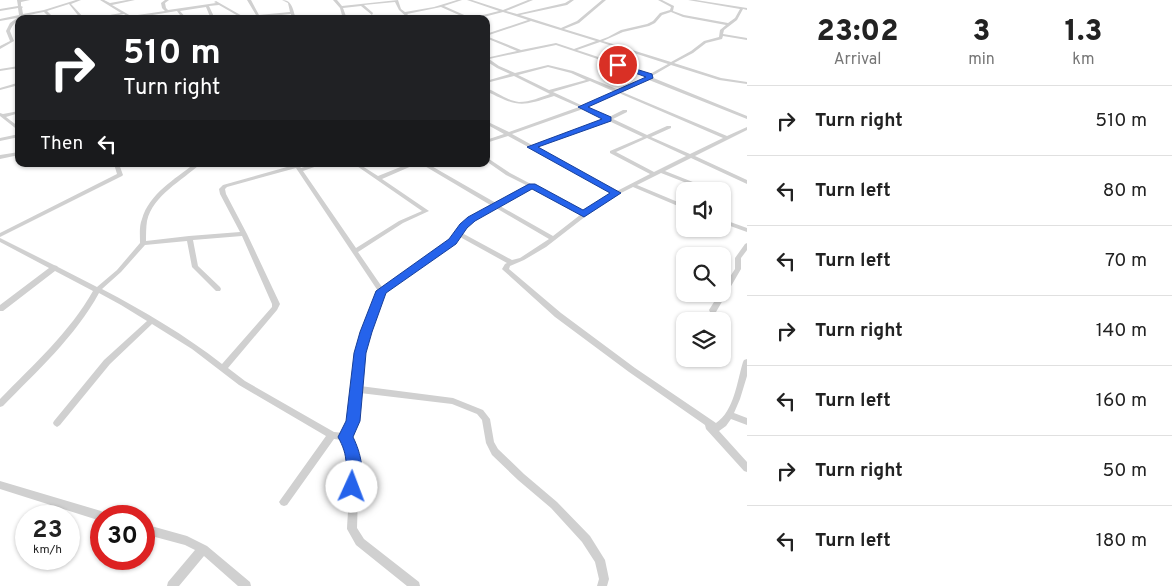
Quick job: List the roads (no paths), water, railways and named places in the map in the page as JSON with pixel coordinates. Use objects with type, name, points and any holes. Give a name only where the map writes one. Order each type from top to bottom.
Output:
[{"type":"street","points":[[21,15],[19,1],[28,0]]},
{"type":"street","points":[[26,15],[79,0]]},
{"type":"street","points":[[102,0],[128,15]]},
{"type":"street","points":[[110,4],[133,0]]},
{"type":"street","points":[[167,0],[163,3],[164,8],[168,12]]},
{"type":"street","points":[[213,0],[239,15]]},
{"type":"street","points":[[249,0],[257,15]]},
{"type":"street","points":[[284,0],[289,3],[292,13],[284,15]]},
{"type":"street","points":[[334,0],[341,7],[344,15]]},
{"type":"street","points":[[341,7],[396,0],[406,15]]},
{"type":"street","points":[[404,13],[442,6],[460,0]]},
{"type":"street","points":[[469,0],[720,79],[747,83]]},
{"type":"street","points":[[486,15],[531,0]]},
{"type":"street","points":[[516,16],[566,4],[572,0]]},
{"type":"street","points":[[561,30],[578,22],[604,0]]},
{"type":"street","points":[[660,0],[672,6],[671,11]]},
{"type":"street","points":[[690,0],[745,9]]},
{"type":"street","points":[[725,6],[731,0]]},
{"type":"street","points":[[69,3],[80,15]]},
{"type":"street","points":[[150,15],[219,4]]},
{"type":"street","points":[[362,5],[372,14]]},
{"type":"street","points":[[207,6],[211,15]]},
{"type":"street","points":[[442,6],[462,15]]},
{"type":"street","points":[[0,10],[21,7]]},
{"type":"street","points":[[490,141],[582,107],[649,76],[692,52],[705,42],[722,38],[720,32],[745,9]]},
{"type":"street","points":[[178,10],[182,15]]},
{"type":"street","points":[[45,11],[49,15]]},
{"type":"street","points":[[576,49],[622,31],[648,25],[661,14],[671,11],[683,16],[727,24]]},
{"type":"street","points":[[113,15],[125,13]]},
{"type":"street","points":[[0,20],[15,17]]},
{"type":"street","points":[[490,35],[530,20]]},
{"type":"street","points":[[2,47],[12,42],[8,30],[15,21]]},
{"type":"street","points":[[0,33],[15,28]]},
{"type":"street","points":[[722,35],[747,39]]},
{"type":"street","points":[[10,38],[15,37]]},
{"type":"street","points":[[490,38],[520,51]]},
{"type":"street","points":[[490,58],[554,44],[576,49],[649,76],[747,118]]},
{"type":"street","points":[[2,47],[15,45]]},
{"type":"street","points":[[490,61],[552,93],[747,182]]},
{"type":"street","points":[[490,81],[551,66],[728,138]]},
{"type":"street","points":[[0,70],[15,68]]},
{"type":"street","points":[[490,91],[518,105],[589,80]]},
{"type":"street","points":[[0,89],[15,85]]},
{"type":"street","points":[[531,147],[609,119],[625,110]]},
{"type":"street","points":[[2,115],[15,113]]},
{"type":"street","points":[[2,115],[15,126]]},
{"type":"street","points":[[490,124],[617,193]]},
{"type":"street","points":[[653,174],[612,152],[670,127]]},
{"type":"street","points":[[747,128],[617,193],[584,214],[522,260],[507,265],[505,269],[558,315],[716,428],[726,421],[738,394],[747,363]]},
{"type":"street","points":[[0,140],[15,136]]},
{"type":"street","points":[[0,157],[15,154]]},
{"type":"street","points":[[490,161],[508,174],[584,214]]},
{"type":"street","points":[[0,235],[120,175],[117,167]]},
{"type":"street","points":[[0,404],[63,339],[88,308],[97,290],[119,271],[143,242],[143,224],[146,214],[154,202],[194,167]]},
{"type":"street","points":[[223,368],[275,308],[276,304],[244,234],[223,194],[222,189],[230,185],[298,167],[381,291]]},
{"type":"street","points":[[354,252],[401,222],[426,210],[361,167]]},
{"type":"street","points":[[379,178],[405,167]]},
{"type":"street","points":[[430,167],[552,239]]},
{"type":"street","points":[[661,171],[688,182]]},
{"type":"street","points":[[632,185],[676,203]]},
{"type":"street","points":[[415,586],[360,542],[352,529],[354,465],[351,448],[346,437],[353,421],[355,389],[364,339],[381,291],[452,242],[472,219],[532,186]]},
{"type":"street","points":[[731,224],[747,230]]},
{"type":"street","points":[[458,233],[512,263]]},
{"type":"street","points":[[143,242],[244,234]]},
{"type":"street","points":[[188,238],[195,267],[218,289]]},
{"type":"street","points":[[0,240],[55,267],[152,320],[195,347],[242,383],[332,434],[346,437]]},
{"type":"street","points":[[714,310],[738,269],[738,258],[747,245]]},
{"type":"street","points":[[0,309],[55,267]]},
{"type":"street","points":[[57,423],[107,362],[152,320]]},
{"type":"street","points":[[355,389],[453,401],[480,412],[486,419],[490,443],[495,452],[521,478],[554,505],[586,539],[600,560],[604,579],[602,586]]},
{"type":"street","points":[[728,414],[747,422]]},
{"type":"street","points":[[708,424],[747,468]]},
{"type":"street","points":[[284,502],[332,434]]},
{"type":"street","points":[[0,485],[90,513]]},
{"type":"street","points":[[155,532],[203,549],[246,586]]},
{"type":"street","points":[[172,586],[203,549]]}]
